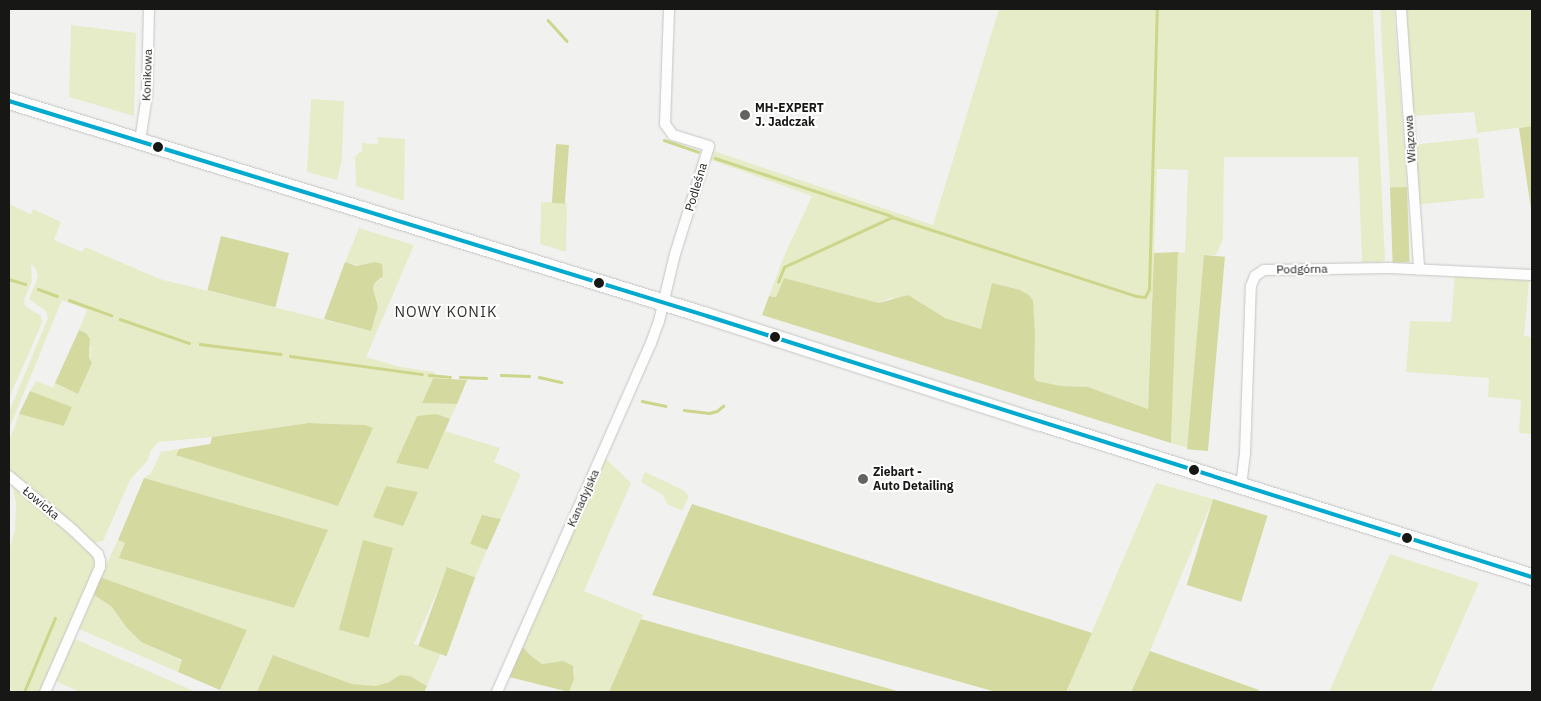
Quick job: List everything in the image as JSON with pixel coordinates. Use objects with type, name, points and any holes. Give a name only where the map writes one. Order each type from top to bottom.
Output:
[{"type":"main road","points":[[9,102],[664,302],[1532,577]]},
{"type":"street","name":"Konikowa","points":[[140,141],[148,95],[149,9]]},
{"type":"street","name":"Podleśna","points":[[664,302],[676,254],[709,146],[673,135],[665,124],[669,9]]},
{"type":"street","name":"Wiązowa","points":[[1401,9],[1419,269]]},
{"type":"street","name":"Podgórna","points":[[1241,486],[1245,454],[1251,286],[1255,276],[1264,270],[1419,269],[1532,275]]},
{"type":"street","name":"Kanadyjska","points":[[497,692],[648,352],[664,302]]},
{"type":"street","name":"Łowicka","points":[[9,476],[74,531],[98,554],[100,561],[100,567],[45,692]]},
{"type":"green space","points":[[999,9],[1373,9],[1385,260],[1382,262],[1362,262],[1358,157],[1224,157],[1223,239],[1216,255],[1204,255],[1195,450],[1171,443],[1178,252],[1185,253],[1188,170],[1157,169],[1148,409],[1088,387],[1061,386],[1038,381],[1034,377],[1034,312],[998,285],[993,284],[981,329],[945,318],[927,308],[891,298],[879,303],[784,278],[776,297],[769,296],[784,256],[812,196],[711,160],[714,151],[933,225]]},
{"type":"green space","points":[[1380,9],[1394,9],[1407,187],[1390,188]]},
{"type":"green space","points":[[1404,9],[1532,9],[1532,126],[1477,133],[1474,112],[1412,116]]},
{"type":"green space","points":[[71,25],[136,33],[134,116],[69,97]]},
{"type":"green space","points":[[311,99],[344,101],[342,160],[337,180],[307,172]]},
{"type":"green space","points":[[1532,126],[1532,216],[1519,128]]},
{"type":"green space","points":[[377,137],[405,139],[404,201],[356,186],[355,156],[362,151],[362,143],[378,144]]},
{"type":"green space","points":[[1478,138],[1484,198],[1420,204],[1413,145]]},
{"type":"green space","points":[[556,144],[569,145],[565,204],[552,203]]},
{"type":"green space","points":[[1407,187],[1410,262],[1393,263],[1390,188]]},
{"type":"green space","points":[[541,202],[567,203],[566,252],[540,244]]},
{"type":"green space","points":[[9,204],[31,214],[33,209],[61,222],[54,240],[82,252],[85,247],[160,279],[370,331],[378,307],[372,290],[374,284],[381,279],[375,262],[362,266],[345,262],[359,228],[414,245],[366,357],[400,367],[435,372],[422,403],[457,404],[450,419],[437,414],[428,469],[445,431],[500,448],[494,462],[521,474],[501,519],[489,516],[470,544],[487,550],[475,577],[448,567],[414,644],[441,653],[427,686],[410,676],[401,675],[389,682],[376,686],[351,684],[274,655],[257,692],[225,692],[220,690],[247,630],[100,577],[118,540],[125,543],[120,558],[294,608],[327,530],[144,478],[151,473],[161,452],[179,449],[176,455],[365,425],[308,423],[212,437],[158,442],[150,452],[148,460],[130,480],[103,541],[93,543],[9,471],[9,442],[19,414],[64,426],[72,407],[30,391],[36,381],[53,388],[55,383],[78,394],[92,363],[89,358],[91,348],[86,333],[79,330],[87,310],[62,300],[9,429],[9,412],[48,318],[46,311],[29,299],[38,277],[35,267],[31,265],[32,281],[24,300],[25,306],[41,316],[42,323],[9,398]]},
{"type":"green space","points":[[221,236],[289,253],[275,307],[207,290]]},
{"type":"green space","points":[[1178,252],[1171,443],[762,315],[769,296],[776,297],[784,278],[879,303],[908,295],[945,318],[981,329],[992,283],[1020,290],[1029,295],[1033,301],[1035,335],[1034,377],[1037,381],[1061,386],[1088,387],[1148,409],[1154,253]]},
{"type":"green space","points":[[1204,255],[1225,257],[1208,451],[1187,449]]},
{"type":"green space","points":[[345,262],[357,266],[375,262],[382,264],[383,276],[374,284],[373,289],[378,307],[371,331],[324,319]]},
{"type":"green space","points":[[1455,274],[1532,277],[1532,281],[1529,281],[1524,336],[1532,337],[1532,434],[1519,433],[1521,400],[1488,397],[1489,378],[1406,372],[1410,321],[1451,322]]},
{"type":"green space","points":[[79,330],[86,333],[90,339],[89,358],[92,363],[78,394],[55,383]]},
{"type":"green space","points":[[433,378],[467,380],[457,404],[422,403]]},
{"type":"green space","points":[[30,391],[72,407],[64,426],[19,414]]},
{"type":"green space","points":[[437,414],[450,419],[428,469],[396,463],[417,416]]},
{"type":"green space","points":[[308,423],[365,425],[373,428],[338,506],[176,455],[179,449],[210,444],[212,437]]},
{"type":"green space","points":[[605,458],[631,483],[584,591],[643,615],[609,692],[569,692],[575,670],[563,661],[542,664],[523,647]]},
{"type":"green space","points":[[645,472],[683,490],[689,496],[682,511],[667,504],[663,495],[641,482]]},
{"type":"green space","points":[[144,478],[328,530],[294,608],[119,558],[125,543],[118,540]]},
{"type":"green space","points":[[12,483],[93,554],[97,560],[97,567],[43,692],[9,692],[9,551],[15,529],[16,503]]},
{"type":"green space","points":[[1156,483],[1213,499],[1150,651],[1131,692],[1066,692]]},
{"type":"green space","points":[[386,486],[418,492],[403,526],[373,517]]},
{"type":"green space","points":[[1213,499],[1268,516],[1241,602],[1187,585]]},
{"type":"green space","points":[[692,504],[1092,633],[1066,692],[996,692],[652,595]]},
{"type":"green space","points":[[482,515],[501,519],[487,550],[470,544]]},
{"type":"green space","points":[[363,540],[393,548],[369,638],[339,630]]},
{"type":"green space","points":[[1390,554],[1479,583],[1431,692],[1329,692]]},
{"type":"green space","points":[[447,567],[475,577],[446,656],[418,646]]},
{"type":"green space","points":[[100,577],[247,630],[220,690],[178,672],[182,660],[141,642],[126,627],[112,607],[94,595]]},
{"type":"green space","points":[[94,595],[112,607],[126,627],[141,642],[182,661],[178,672],[79,629]]},
{"type":"green space","points":[[641,619],[901,692],[609,692]]},
{"type":"green space","points":[[75,639],[196,692],[80,692],[55,681]]},
{"type":"green space","points":[[523,647],[542,664],[563,661],[573,666],[574,679],[569,692],[509,677]]},
{"type":"green space","points":[[1150,651],[1259,690],[1258,692],[1131,692]]},
{"type":"green space","points":[[273,655],[352,684],[376,686],[389,682],[400,675],[410,676],[427,686],[424,692],[257,692]]},
{"type":"waterway","points":[[778,282],[784,267],[892,217],[1136,296],[1145,297],[1149,289],[1157,9]]},
{"type":"waterway","points":[[548,20],[567,41]]},
{"type":"waterway","points":[[664,140],[698,152]]},
{"type":"waterway","points":[[715,158],[891,216]]},
{"type":"waterway","points":[[9,279],[25,284]]},
{"type":"waterway","points":[[38,289],[57,296]]},
{"type":"waterway","points":[[69,300],[111,315]]},
{"type":"waterway","points":[[120,319],[189,343]]},
{"type":"waterway","points":[[200,344],[280,354]]},
{"type":"waterway","points":[[290,356],[422,374]]},
{"type":"waterway","points":[[429,375],[450,377]]},
{"type":"waterway","points":[[501,375],[529,376]]},
{"type":"waterway","points":[[460,377],[486,378]]},
{"type":"waterway","points":[[539,377],[561,382]]},
{"type":"waterway","points":[[642,401],[665,406]]},
{"type":"waterway","points":[[684,410],[709,413],[717,411],[723,406]]},
{"type":"waterway","points":[[24,692],[55,618]]},
{"type":"transit line","points":[[9,101],[707,316],[1532,577]]},
{"type":"place","name":"MH-EXPERT J. Jadczak","points":[[745,115]]},
{"type":"place","name":"Ziebart - Auto Detailing","points":[[863,479]]},
{"type":"district","name":"NOWY KONIK","points":[[446,312]]}]
